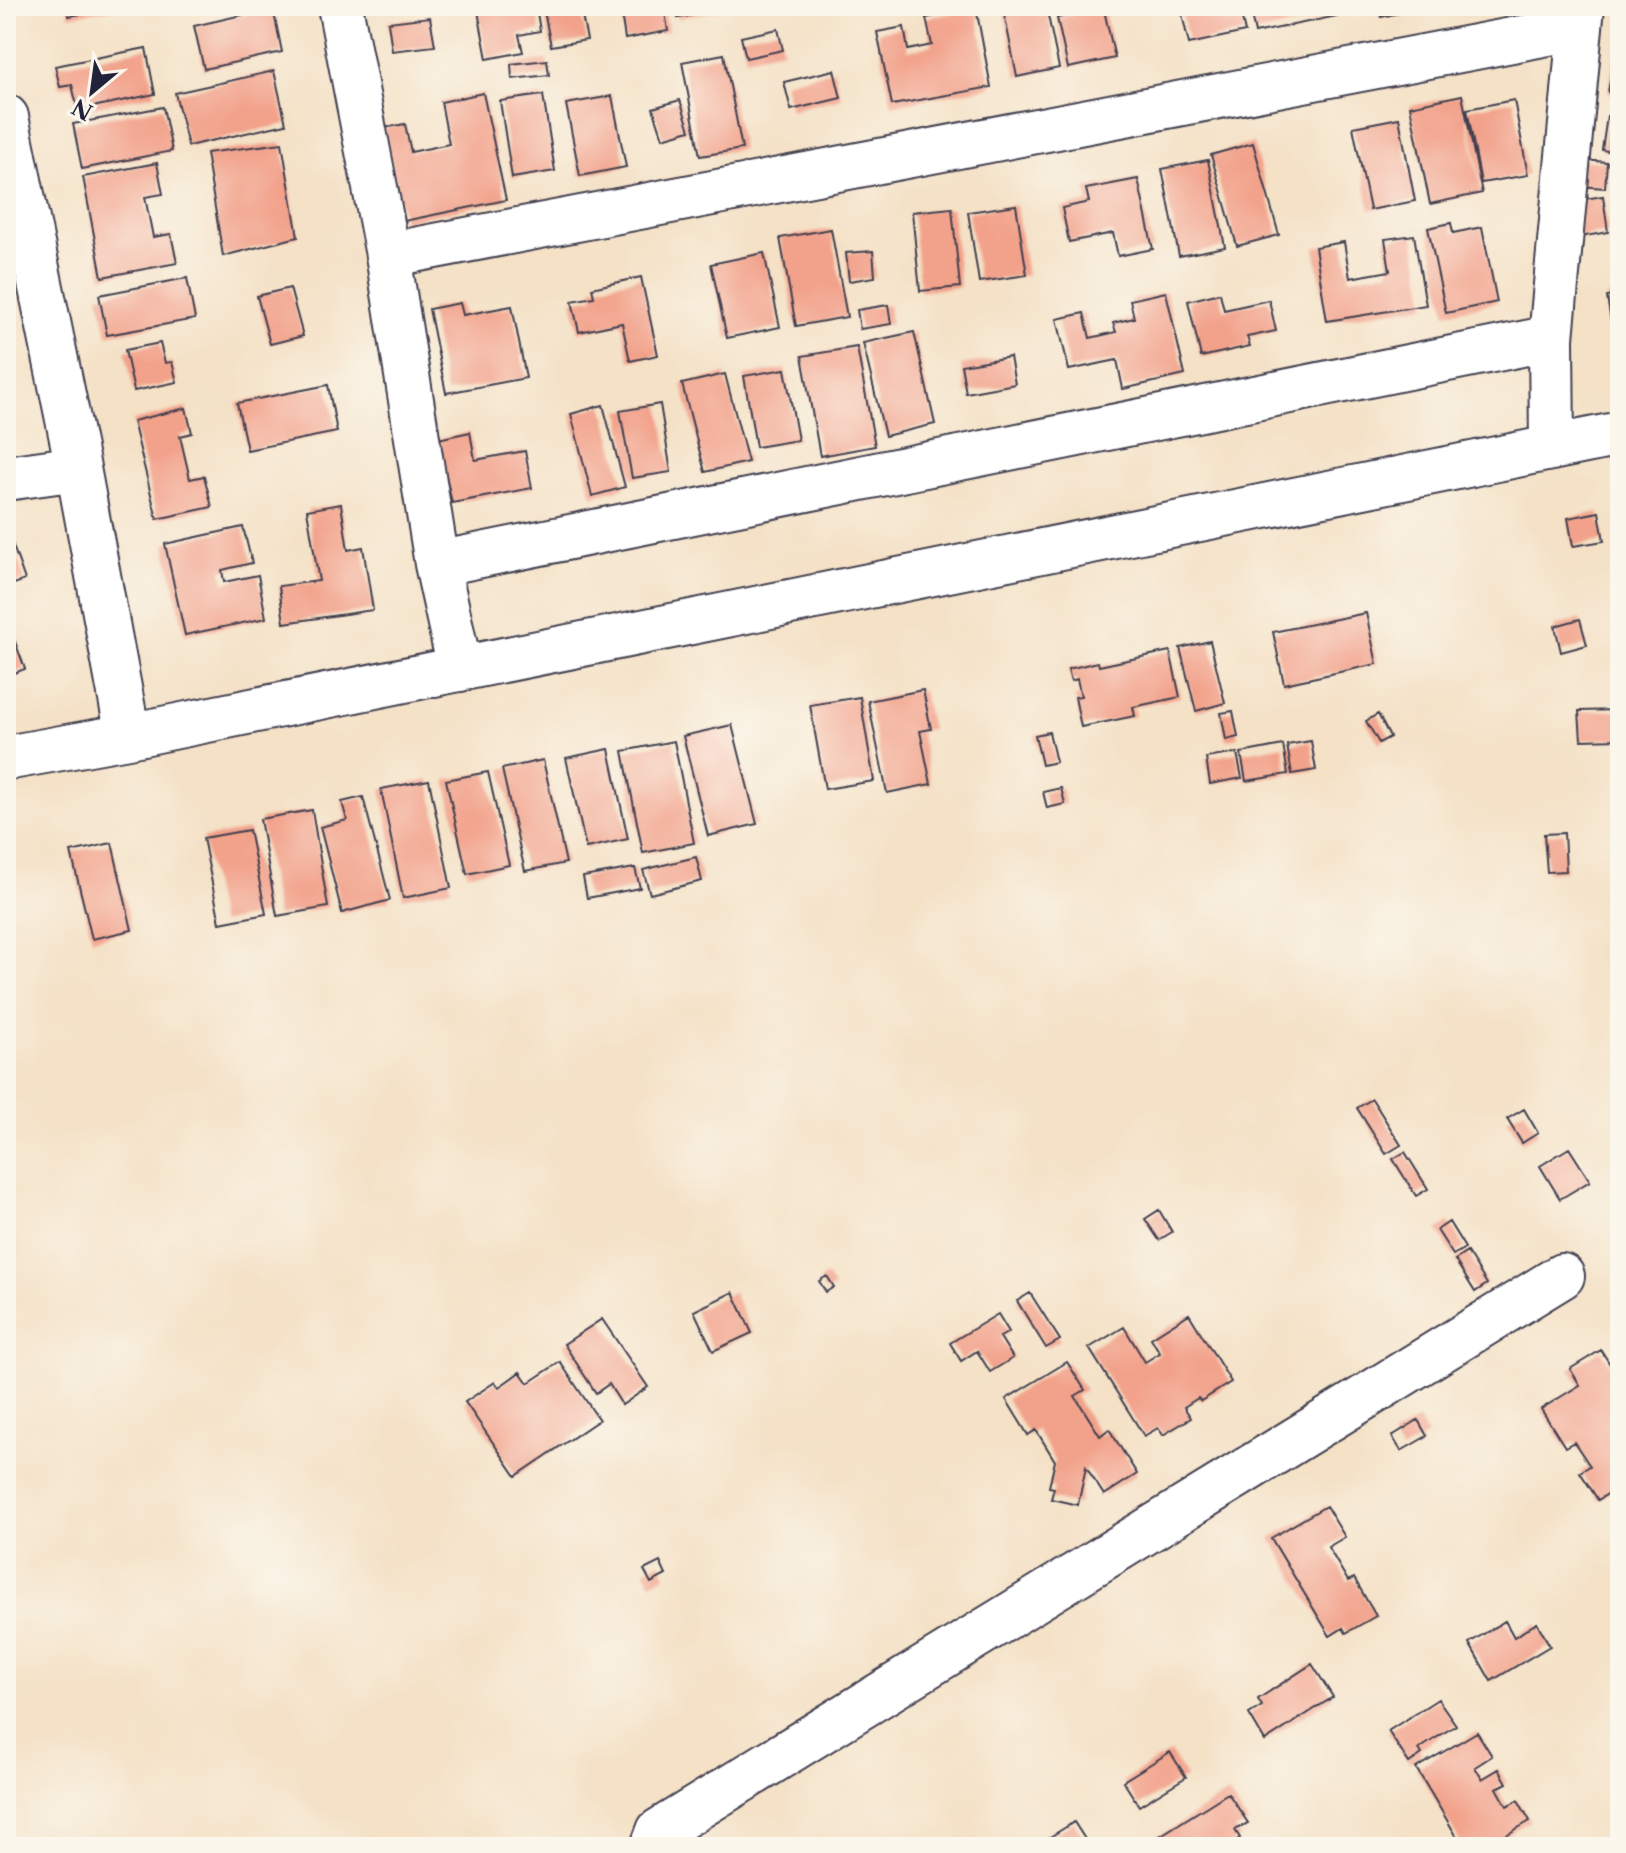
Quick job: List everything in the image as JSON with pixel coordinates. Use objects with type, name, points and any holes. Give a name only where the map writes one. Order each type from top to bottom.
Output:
[{"type":"street","points":[[340,6],[388,255],[437,564],[460,669]]},
{"type":"street","points":[[388,255],[1581,17],[1551,338],[1552,448]]},
{"type":"street","points":[[6,117],[78,468],[128,736]]},
{"type":"street","points":[[437,564],[1551,338]]},
{"type":"street","points":[[6,758],[128,736],[1620,434]]},
{"type":"street","points":[[6,478],[78,468]]},
{"type":"street","points":[[653,1847],[659,1831],[1562,1276]]},
{"type":"building","points":[[67,6],[116,6],[116,8],[69,16]]},
{"type":"building","points":[[477,6],[536,6],[540,31],[519,35],[523,52],[487,59]]},
{"type":"building","points":[[543,6],[580,6],[587,40],[551,46]]},
{"type":"building","points":[[620,6],[664,6],[668,31],[625,39]]},
{"type":"building","points":[[675,6],[719,6],[720,10],[678,18]]},
{"type":"building","points":[[1046,6],[1059,68],[1017,77],[1003,8]]},
{"type":"building","points":[[1074,6],[1103,6],[1115,58],[1068,68],[1057,18],[1076,14]]},
{"type":"building","points":[[1180,6],[1239,6],[1245,32],[1189,44]]},
{"type":"building","points":[[1249,6],[1349,6],[1351,13],[1255,33]]},
{"type":"building","points":[[1379,6],[1427,6],[1427,7],[1381,17]]},
{"type":"building","points":[[273,8],[282,52],[204,69],[194,26]]},
{"type":"building","points":[[976,8],[991,87],[892,105],[877,32],[904,27],[908,50],[932,45],[926,18]]},
{"type":"building","points":[[430,17],[435,46],[392,51],[388,22]]},
{"type":"building","points":[[778,29],[783,50],[746,58],[741,37]]},
{"type":"building","points":[[146,48],[155,94],[78,110],[72,85],[60,87],[55,66]]},
{"type":"building","points":[[724,54],[742,149],[700,156],[682,62]]},
{"type":"building","points":[[1615,54],[1620,55],[1620,95],[1608,92]]},
{"type":"building","points":[[547,60],[549,75],[512,79],[511,64]]},
{"type":"building","points":[[834,70],[841,98],[791,110],[784,82]]},
{"type":"building","points":[[274,71],[286,124],[188,146],[175,93]]},
{"type":"building","points":[[483,93],[506,200],[404,221],[384,128],[405,124],[411,152],[449,144],[441,102]]},
{"type":"building","points":[[543,95],[555,171],[512,178],[500,101]]},
{"type":"building","points":[[1462,95],[1482,193],[1430,204],[1410,106]]},
{"type":"building","points":[[612,96],[626,167],[580,176],[566,104]]},
{"type":"building","points":[[680,100],[690,130],[663,138],[653,108]]},
{"type":"building","points":[[1514,100],[1528,175],[1481,183],[1467,109]]},
{"type":"building","points":[[163,107],[172,151],[82,169],[73,124]]},
{"type":"building","points":[[1607,116],[1620,118],[1620,153],[1602,150]]},
{"type":"building","points":[[1399,118],[1415,201],[1370,210],[1353,127]]},
{"type":"building","points":[[282,143],[298,237],[223,256],[206,153]]},
{"type":"building","points":[[1253,143],[1279,235],[1237,246],[1211,155]]},
{"type":"building","points":[[1208,160],[1225,247],[1179,256],[1162,169]]},
{"type":"building","points":[[1582,160],[1607,162],[1605,188],[1580,186]]},
{"type":"building","points":[[157,163],[163,194],[145,197],[153,237],[171,234],[177,263],[102,277],[83,177]]},
{"type":"building","points":[[1138,179],[1153,249],[1118,256],[1113,233],[1069,242],[1062,208],[1089,202],[1086,189]]},
{"type":"building","points":[[1603,196],[1608,232],[1580,237],[1573,201]]},
{"type":"building","points":[[1016,205],[1027,275],[979,282],[968,212]]},
{"type":"building","points":[[952,208],[960,287],[920,291],[912,212]]},
{"type":"building","points":[[1451,223],[1453,233],[1482,227],[1497,302],[1446,313],[1428,228]]},
{"type":"building","points":[[831,229],[847,317],[796,326],[780,238]]},
{"type":"building","points":[[1414,235],[1426,305],[1327,321],[1315,247],[1344,242],[1350,278],[1390,271],[1385,239]]},
{"type":"building","points":[[873,251],[875,277],[849,281],[846,253]]},
{"type":"building","points":[[764,253],[780,327],[727,338],[711,264]]},
{"type":"building","points":[[641,277],[658,355],[630,361],[622,323],[579,332],[572,301],[594,297],[592,288]]},
{"type":"building","points":[[187,278],[195,319],[107,335],[99,295]]},
{"type":"building","points":[[290,288],[303,336],[270,344],[257,296]]},
{"type":"building","points":[[1166,292],[1185,375],[1123,389],[1117,360],[1069,370],[1057,319],[1084,313],[1090,338],[1116,332],[1113,323],[1134,318],[1130,300]]},
{"type":"building","points":[[1220,293],[1224,310],[1269,300],[1276,331],[1247,337],[1250,346],[1201,357],[1188,301]]},
{"type":"building","points":[[1620,295],[1620,320],[1611,322],[1607,297]]},
{"type":"building","points":[[460,303],[463,315],[512,306],[526,378],[446,393],[429,309]]},
{"type":"building","points":[[888,305],[891,324],[860,329],[857,310]]},
{"type":"building","points":[[914,332],[935,424],[885,436],[863,343]]},
{"type":"building","points":[[160,343],[165,363],[172,362],[177,382],[134,391],[125,350]]},
{"type":"building","points":[[857,347],[875,446],[820,456],[802,356]]},
{"type":"building","points":[[1010,357],[1015,384],[966,393],[961,365]]},
{"type":"building","points":[[785,369],[798,440],[756,447],[744,376]]},
{"type":"building","points":[[725,374],[748,462],[705,472],[682,384]]},
{"type":"building","points":[[328,385],[337,432],[247,450],[237,403]]},
{"type":"building","points":[[660,404],[671,472],[632,478],[620,411]]},
{"type":"building","points":[[603,405],[625,487],[592,496],[571,414]]},
{"type":"building","points":[[186,408],[192,433],[180,436],[190,479],[204,476],[212,507],[157,519],[133,421]]},
{"type":"building","points":[[470,432],[475,460],[525,451],[532,488],[452,503],[438,439]]},
{"type":"building","points":[[341,504],[348,550],[363,547],[373,610],[284,623],[279,586],[319,581],[307,510]]},
{"type":"building","points":[[1599,512],[1604,541],[1573,546],[1568,518]]},
{"type":"building","points":[[6,526],[25,580],[6,587]]},
{"type":"building","points":[[243,527],[252,563],[222,570],[224,582],[258,575],[266,618],[185,635],[165,544]]},
{"type":"building","points":[[1366,613],[1377,664],[1284,684],[1273,632]]},
{"type":"building","points":[[6,617],[25,669],[6,676]]},
{"type":"building","points":[[1580,619],[1587,645],[1561,652],[1555,626]]},
{"type":"building","points":[[1210,641],[1225,703],[1196,711],[1180,648]]},
{"type":"building","points":[[1170,651],[1180,697],[1133,707],[1135,716],[1081,727],[1075,697],[1081,696],[1077,679],[1071,681],[1068,669],[1098,662],[1099,666]]},
{"type":"building","points":[[923,690],[931,729],[920,731],[931,784],[887,793],[868,701]]},
{"type":"building","points":[[860,697],[874,781],[825,789],[810,705]]},
{"type":"building","points":[[1620,710],[1620,739],[1581,740],[1579,711]]},
{"type":"building","points":[[1233,711],[1238,737],[1226,740],[1221,713]]},
{"type":"building","points":[[1378,714],[1390,737],[1379,743],[1366,721]]},
{"type":"building","points":[[732,725],[757,824],[708,836],[683,736]]},
{"type":"building","points":[[1049,732],[1056,762],[1042,765],[1035,735]]},
{"type":"building","points":[[674,741],[694,843],[643,853],[623,751]]},
{"type":"building","points":[[1311,741],[1316,770],[1292,774],[1287,745]]},
{"type":"building","points":[[1283,745],[1288,774],[1246,781],[1241,753]]},
{"type":"building","points":[[609,749],[628,839],[586,848],[566,758]]},
{"type":"building","points":[[1237,753],[1242,778],[1210,784],[1206,758]]},
{"type":"building","points":[[543,760],[566,863],[525,871],[502,769]]},
{"type":"building","points":[[488,772],[509,865],[467,874],[446,780]]},
{"type":"building","points":[[429,780],[451,888],[403,898],[381,789]]},
{"type":"building","points":[[1061,788],[1065,804],[1047,808],[1043,792]]},
{"type":"building","points":[[363,797],[390,900],[342,913],[320,827],[347,820],[342,802]]},
{"type":"building","points":[[312,810],[328,907],[277,916],[260,819]]},
{"type":"building","points":[[249,830],[266,914],[220,923],[203,838]]},
{"type":"building","points":[[1564,833],[1566,871],[1547,872],[1544,834]]},
{"type":"building","points":[[112,843],[132,930],[92,939],[71,852]]},
{"type":"building","points":[[696,857],[702,881],[650,894],[643,870]]},
{"type":"building","points":[[635,868],[640,888],[587,898],[583,877]]},
{"type":"building","points":[[1372,1099],[1401,1145],[1386,1154],[1357,1108]]},
{"type":"building","points":[[1524,1109],[1538,1133],[1522,1143],[1507,1119]]},
{"type":"building","points":[[1569,1148],[1590,1181],[1560,1199],[1540,1166]]},
{"type":"building","points":[[1405,1152],[1428,1189],[1416,1196],[1393,1159]]},
{"type":"building","points":[[1159,1210],[1172,1232],[1159,1240],[1145,1219]]},
{"type":"building","points":[[1449,1222],[1465,1248],[1453,1255],[1437,1230]]},
{"type":"building","points":[[1467,1252],[1487,1284],[1475,1292],[1455,1260]]},
{"type":"building","points":[[827,1276],[834,1287],[826,1292],[819,1281]]},
{"type":"building","points":[[733,1292],[752,1333],[713,1351],[694,1311]]},
{"type":"building","points":[[1030,1293],[1060,1340],[1046,1348],[1017,1301]]},
{"type":"building","points":[[998,1314],[1009,1332],[1000,1337],[1013,1358],[990,1372],[977,1351],[961,1361],[950,1343]]},
{"type":"building","points":[[1189,1314],[1231,1382],[1201,1401],[1198,1398],[1184,1407],[1191,1418],[1163,1435],[1158,1428],[1144,1436],[1089,1348],[1124,1327],[1145,1362],[1160,1353],[1151,1338]]},
{"type":"building","points":[[602,1319],[648,1387],[622,1405],[609,1384],[596,1393],[564,1344]]},
{"type":"building","points":[[1601,1350],[1620,1376],[1620,1486],[1598,1500],[1580,1472],[1590,1466],[1574,1442],[1565,1447],[1541,1409],[1580,1385],[1570,1369]]},
{"type":"building","points":[[560,1362],[599,1420],[516,1476],[465,1402],[495,1382],[499,1387],[520,1372],[528,1383]]},
{"type":"building","points":[[1067,1362],[1085,1390],[1075,1396],[1100,1436],[1109,1429],[1137,1474],[1104,1495],[1086,1467],[1078,1505],[1051,1499],[1054,1488],[1049,1487],[1055,1461],[1036,1430],[1028,1435],[1006,1399]]},
{"type":"building","points":[[1418,1420],[1427,1436],[1401,1451],[1392,1436]]},
{"type":"building","points":[[1326,1506],[1345,1537],[1328,1547],[1348,1581],[1354,1578],[1376,1616],[1346,1633],[1343,1628],[1330,1636],[1271,1538]]},
{"type":"building","points":[[660,1562],[666,1575],[651,1583],[644,1570]]},
{"type":"building","points":[[1505,1621],[1514,1637],[1537,1623],[1550,1646],[1491,1681],[1469,1643]]},
{"type":"building","points":[[1312,1664],[1333,1697],[1265,1741],[1249,1714],[1262,1706],[1258,1699]]},
{"type":"building","points":[[1438,1699],[1456,1725],[1419,1749],[1422,1754],[1409,1763],[1388,1731]]},
{"type":"building","points":[[1477,1732],[1492,1756],[1475,1767],[1482,1779],[1499,1769],[1507,1783],[1497,1788],[1507,1806],[1518,1800],[1530,1821],[1494,1842],[1497,1847],[1463,1847],[1416,1768]]},
{"type":"building","points":[[1170,1752],[1186,1777],[1139,1806],[1123,1781]]},
{"type":"building","points":[[1228,1793],[1248,1823],[1235,1830],[1240,1838],[1226,1847],[1165,1847],[1158,1837]]},
{"type":"building","points":[[1074,1822],[1090,1847],[1034,1847]]}]
